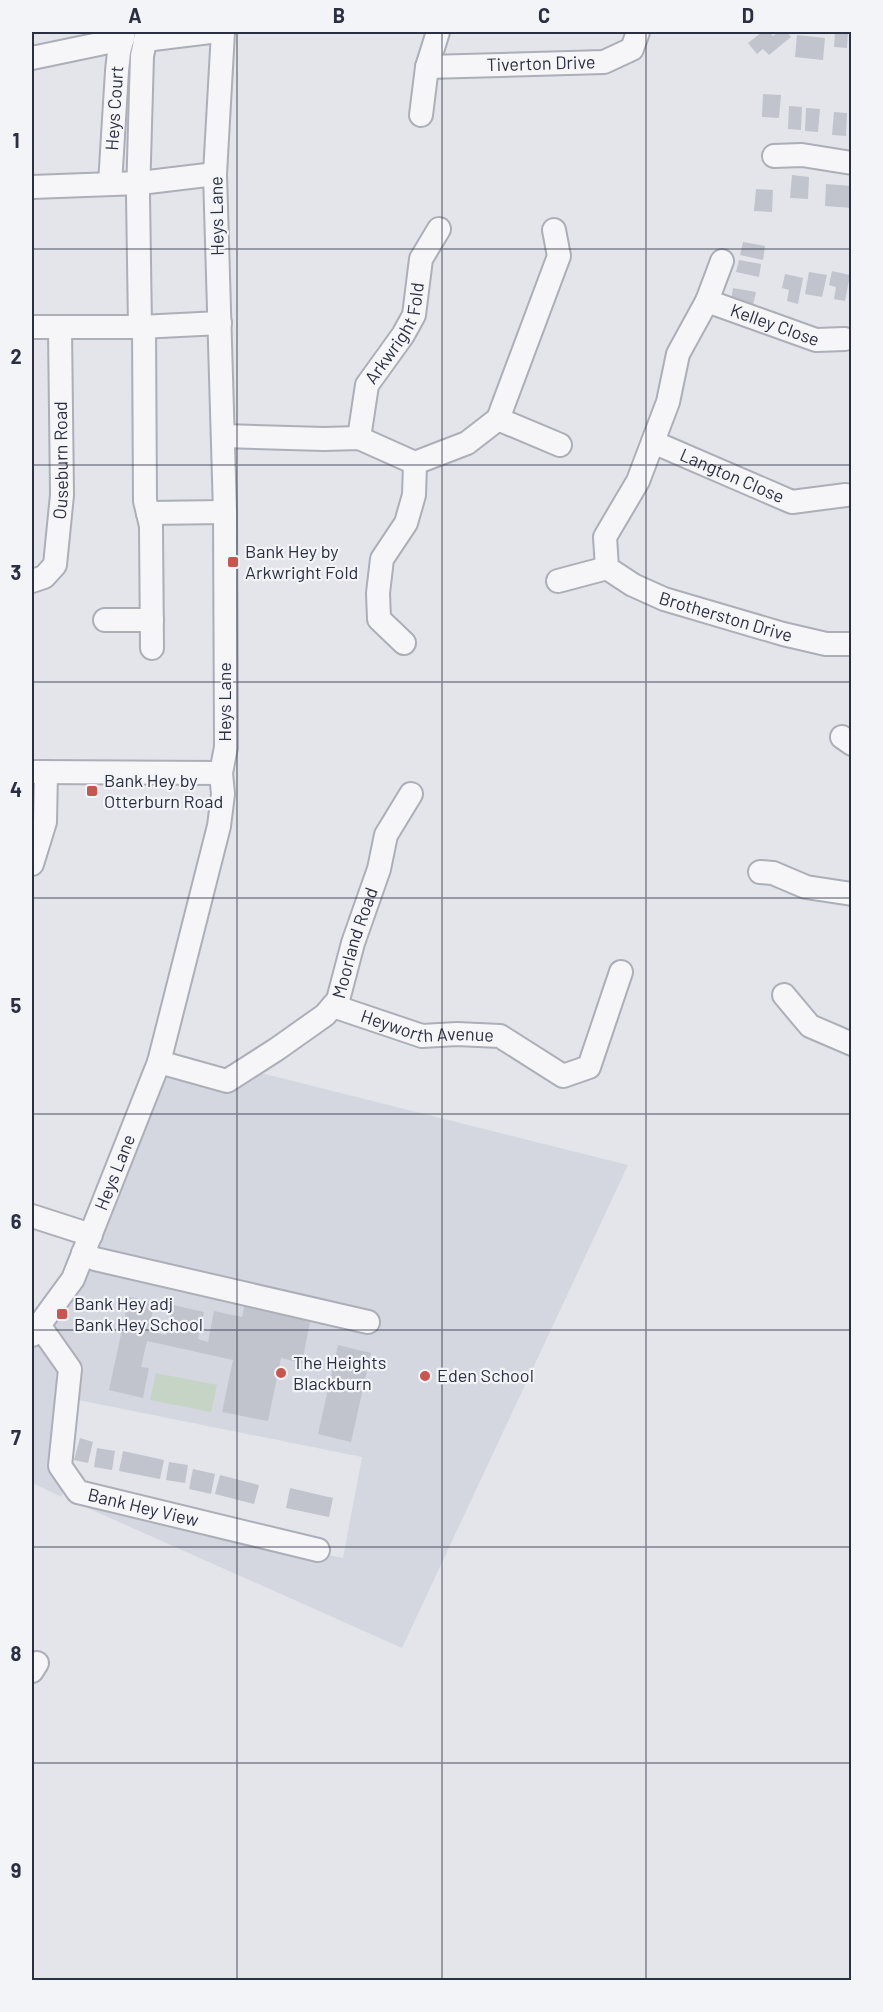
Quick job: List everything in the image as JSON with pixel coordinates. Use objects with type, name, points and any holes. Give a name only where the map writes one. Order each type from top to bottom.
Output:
[{"type":"street","points":[[152,648],[151,526],[146,501],[138,195],[142,56],[146,36],[210,32]]},
{"type":"street","name":"Heys Lane","points":[[35,1330],[73,1279],[159,1062],[219,826],[223,794],[221,774],[226,747],[225,512],[215,174],[223,32]]},
{"type":"street","points":[[421,115],[427,67],[438,32]]},
{"type":"street","name":"Tiverton Drive","points":[[427,67],[604,62],[632,49],[638,32]]},
{"type":"street","points":[[32,58],[123,35]]},
{"type":"street","name":"Heys Court","points":[[110,184],[117,71],[123,35]]},
{"type":"street","points":[[774,156],[802,155],[852,163]]},
{"type":"street","points":[[32,187],[140,183],[215,174]]},
{"type":"street","name":"Arkwright Fold","points":[[359,438],[367,385],[403,335],[414,315],[421,259],[439,229]]},
{"type":"street","points":[[223,436],[359,438],[415,463],[467,444],[498,418],[560,256],[554,230]]},
{"type":"street","points":[[558,581],[607,568],[605,537],[638,481],[668,402],[678,354],[707,301],[722,261]]},
{"type":"street","name":"Kelley Close","points":[[707,301],[816,340],[845,339]]},
{"type":"street","points":[[32,327],[142,327],[220,323]]},
{"type":"street","name":"Ouseburn Road","points":[[32,581],[44,577],[55,565],[62,495],[60,328]]},
{"type":"street","points":[[498,418],[560,445]]},
{"type":"street","name":"Langton Close","points":[[653,442],[792,502],[846,495]]},
{"type":"street","points":[[404,643],[379,619],[378,593],[382,559],[406,524],[414,495],[415,463]]},
{"type":"street","points":[[148,513],[225,512]]},
{"type":"street","name":"Brotherston Drive","points":[[607,568],[633,585],[664,599],[805,639],[826,644],[852,644]]},
{"type":"street","points":[[105,620],[152,620]]},
{"type":"street","points":[[32,864],[45,822],[39,772],[221,774]]},
{"type":"street","name":"Moorland Road","points":[[159,1062],[227,1081],[325,1015],[338,1000],[353,944],[379,869],[386,835],[411,794]]},
{"type":"street","points":[[760,872],[773,873],[806,887],[852,894]]},
{"type":"street","name":"Heyworth Avenue","points":[[333,1006],[422,1036],[458,1034],[500,1036],[563,1076],[589,1067],[621,972]]},
{"type":"street","points":[[784,995],[810,1026],[852,1044]]},
{"type":"street","points":[[32,1215],[87,1244],[95,1259],[368,1322]]},
{"type":"street","name":"Bank Hey View","points":[[35,1330],[70,1369],[60,1466],[78,1492],[318,1550]]},
{"type":"shaded area","name":"The Heights Blackburn","points":[[261,1073],[628,1165],[402,1648],[83,1506],[343,1558],[362,1457],[73,1399],[62,1497],[32,1483],[32,1348],[95,1259],[166,1075]]},
{"type":"green space","points":[[156,1373],[217,1385],[211,1412],[150,1400]]},
{"type":"building","points":[[762,32],[770,32],[773,36],[778,32],[787,32],[791,37],[769,55],[763,49],[757,54],[748,43]]},
{"type":"building","points":[[835,32],[848,32],[847,48],[834,47]]},
{"type":"building","points":[[797,35],[825,38],[823,60],[795,57]]},
{"type":"building","points":[[763,94],[781,95],[779,118],[762,117]]},
{"type":"building","points":[[789,106],[802,107],[801,130],[788,129]]},
{"type":"building","points":[[806,108],[820,109],[818,132],[805,131]]},
{"type":"building","points":[[834,112],[847,113],[846,136],[832,135]]},
{"type":"building","points":[[792,175],[809,177],[808,199],[790,198]]},
{"type":"building","points":[[826,184],[852,186],[852,208],[825,206]]},
{"type":"building","points":[[756,189],[773,190],[772,212],[754,211]]},
{"type":"building","points":[[743,242],[765,246],[763,260],[740,255]]},
{"type":"building","points":[[739,260],[761,264],[759,277],[736,272]]},
{"type":"building","points":[[832,271],[850,275],[845,301],[834,299],[836,287],[829,285]]},
{"type":"building","points":[[809,272],[827,275],[822,297],[805,294]]},
{"type":"building","points":[[785,274],[803,278],[798,304],[787,301],[789,290],[782,288]]},
{"type":"building","points":[[733,288],[756,292],[753,305],[731,300]]},
{"type":"building","points":[[129,1297],[155,1302],[148,1331],[166,1335],[173,1305],[204,1312],[198,1339],[208,1342],[214,1311],[242,1317],[245,1303],[311,1317],[302,1363],[281,1358],[268,1421],[222,1412],[233,1360],[147,1341],[141,1367],[149,1368],[143,1398],[109,1390]]},
{"type":"building","points":[[338,1345],[371,1353],[351,1442],[318,1434]]},
{"type":"building","points":[[80,1438],[93,1442],[88,1463],[74,1460]]},
{"type":"building","points":[[97,1448],[115,1451],[112,1470],[94,1467]]},
{"type":"building","points":[[123,1451],[164,1460],[160,1479],[119,1471]]},
{"type":"building","points":[[169,1462],[188,1465],[185,1483],[166,1480]]},
{"type":"building","points":[[193,1469],[215,1474],[211,1494],[189,1489]]},
{"type":"building","points":[[220,1475],[259,1485],[254,1504],[215,1494]]},
{"type":"building","points":[[290,1488],[333,1498],[329,1517],[286,1508]]},
{"type":"place","name":"Bank Hey by Arkwright Fold","points":[[233,562]]},
{"type":"place","name":"Bank Hey by Otterburn Road","points":[[92,791]]},
{"type":"place","name":"Bank Hey adj Bank Hey School","points":[[62,1314]]},
{"type":"place","name":"The Heights Blackburn","points":[[281,1373]]},
{"type":"place","name":"Eden School","points":[[425,1376]]}]
